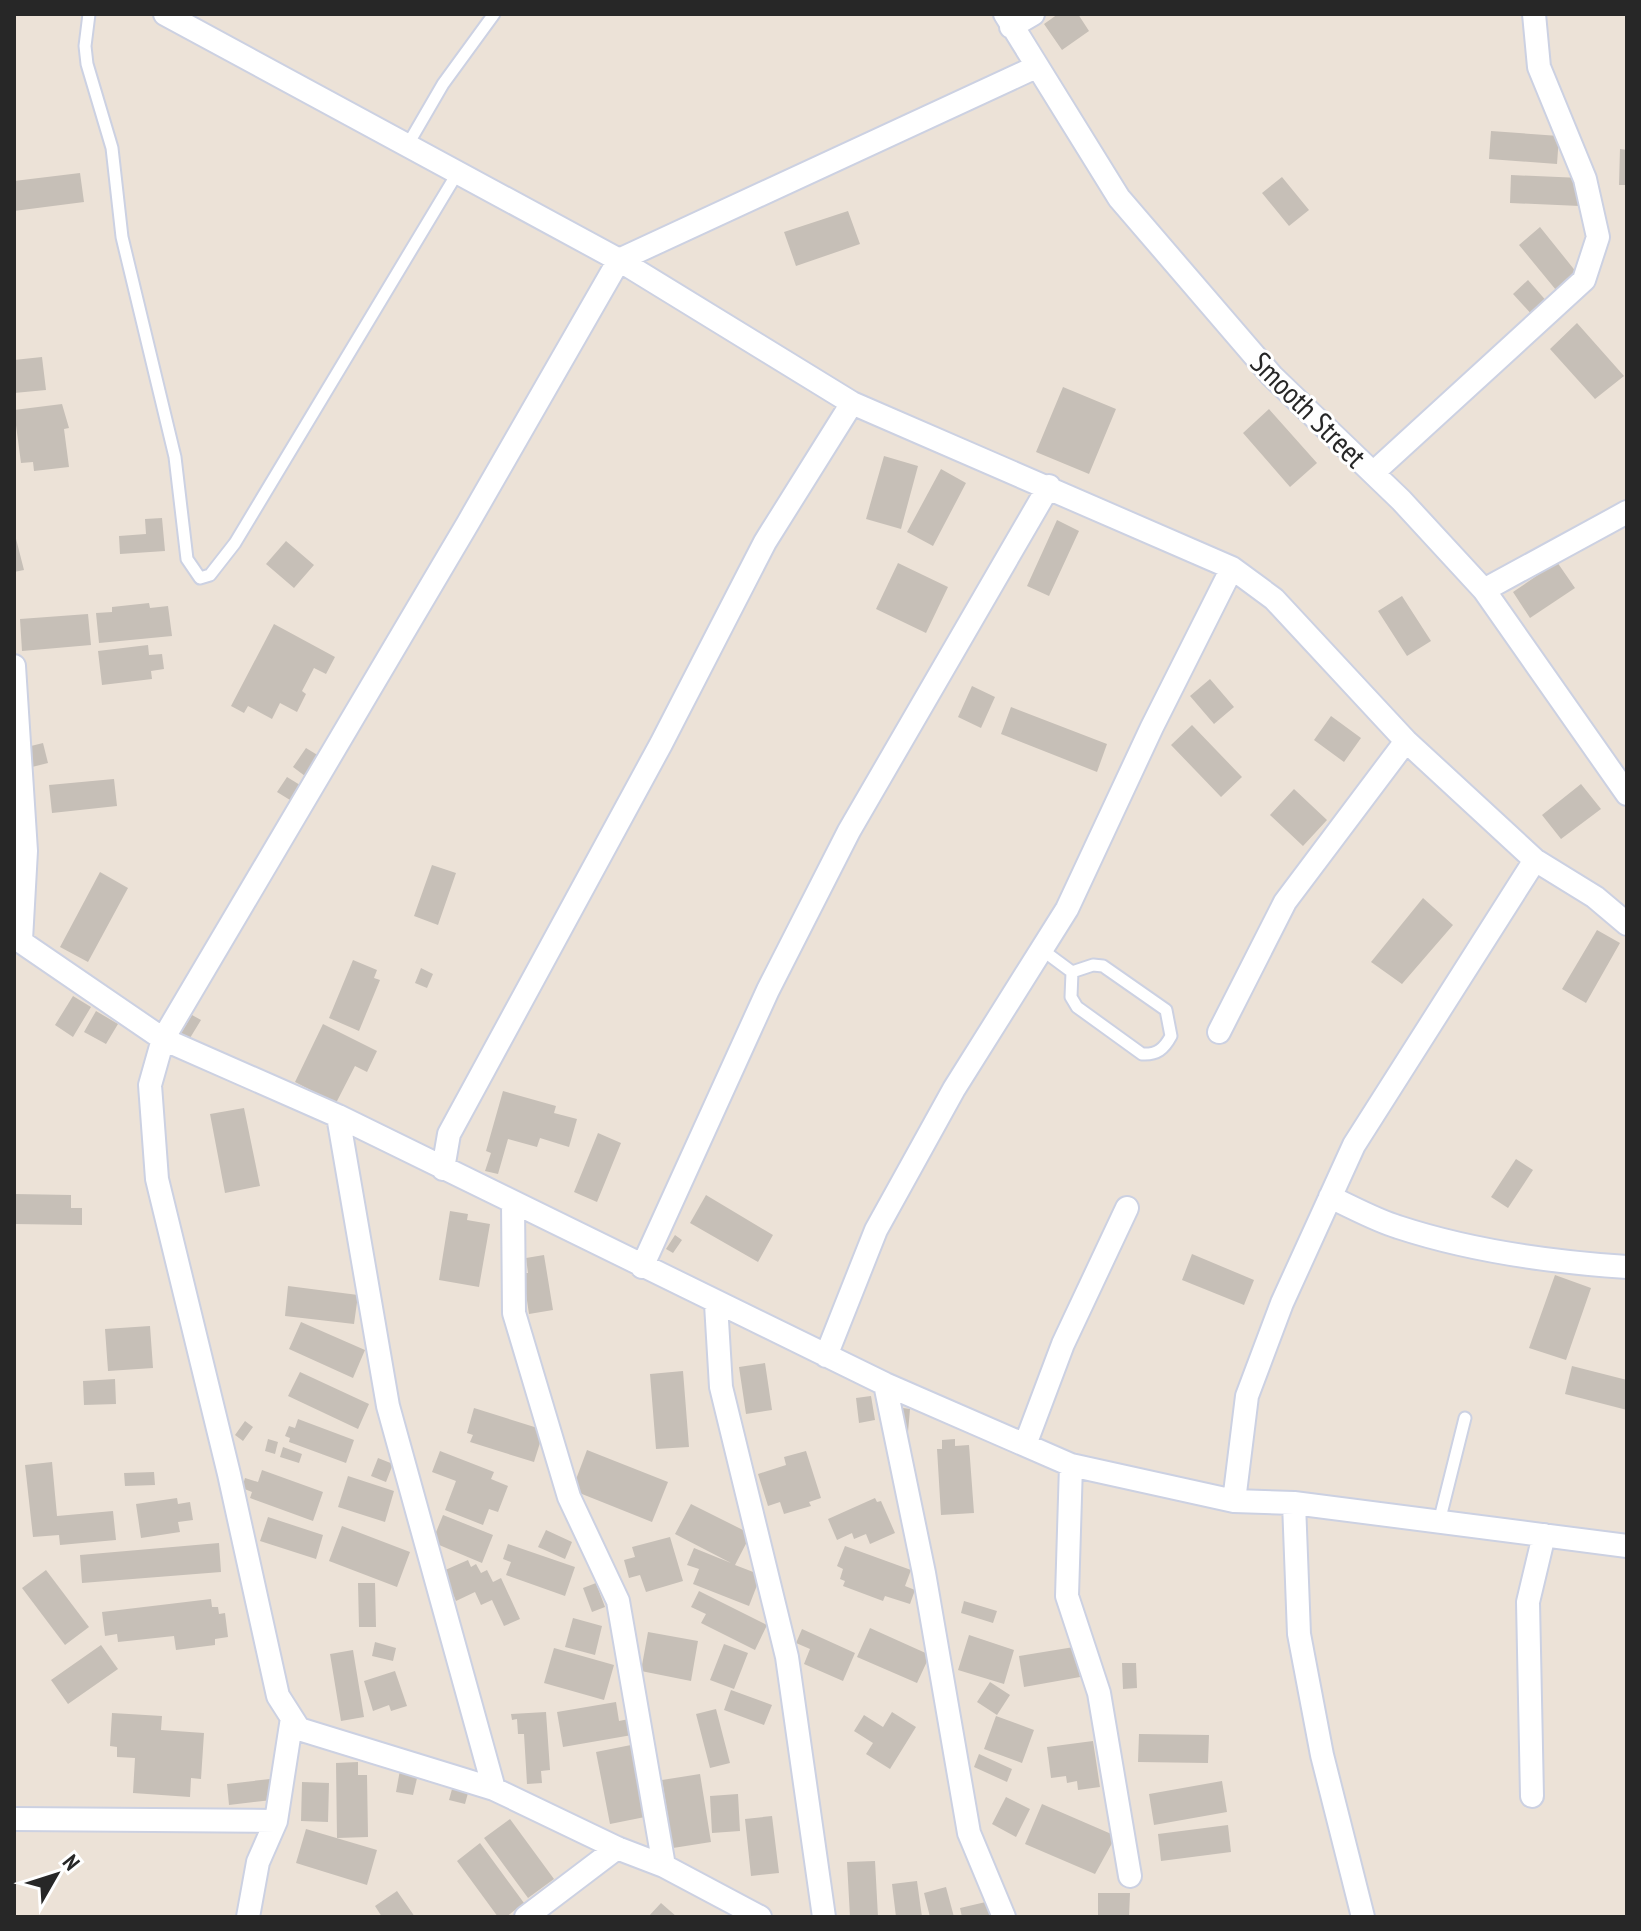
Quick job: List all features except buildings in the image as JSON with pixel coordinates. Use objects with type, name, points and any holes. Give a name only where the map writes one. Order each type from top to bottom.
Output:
[{"type":"street","points":[[165,14],[619,260],[852,403],[1232,568],[1274,599],[1406,741],[1535,860],[1623,915]]},
{"type":"street","points":[[1008,20],[1033,14]]},
{"type":"street","points":[[1373,473],[1584,280],[1598,237],[1585,179],[1539,67],[1534,14]]},
{"type":"street","name":"Smooth Street","points":[[1008,20],[1119,198],[1272,376],[1373,473],[1484,590],[1627,794]]},
{"type":"street","points":[[760,1917],[664,1866],[617,1848],[494,1789],[299,1729],[278,1696],[157,1179],[150,1085],[163,1039],[468,523],[619,260],[1036,67]]},
{"type":"street","points":[[443,1169],[449,1134],[661,744],[765,542],[852,403]]},
{"type":"street","points":[[642,1267],[768,990],[849,831],[1049,486]]},
{"type":"street","points":[[1484,590],[1627,512]]},
{"type":"street","points":[[826,1356],[876,1230],[954,1089],[1067,909],[1152,727],[1232,568]]},
{"type":"street","points":[[14,666],[26,851],[17,938],[163,1039],[338,1116],[716,1304],[885,1384],[1071,1465],[1234,1501],[1294,1503],[1627,1546]]},
{"type":"street","points":[[1219,1032],[1285,902],[1406,741]]},
{"type":"street","points":[[1234,1501],[1247,1396],[1282,1303],[1354,1145],[1394,1077],[1535,860]]},
{"type":"street","points":[[338,1116],[388,1406],[494,1789]]},
{"type":"street","points":[[1330,1197],[1397,1227],[1478,1247],[1560,1263],[1627,1267]]},
{"type":"street","points":[[513,1203],[514,1313],[569,1497],[618,1601],[664,1866]]},
{"type":"street","points":[[1025,1445],[1063,1344],[1127,1208]]},
{"type":"street","points":[[716,1304],[721,1387],[787,1657],[824,1917]]},
{"type":"street","points":[[885,1384],[924,1573],[969,1833],[1004,1917]]},
{"type":"street","points":[[1071,1465],[1067,1596],[1099,1693],[1130,1876]]},
{"type":"street","points":[[1294,1503],[1299,1634],[1322,1755],[1363,1917]]},
{"type":"street","points":[[1532,1796],[1528,1602],[1544,1535]]},
{"type":"street","points":[[248,1917],[258,1862],[276,1821],[292,1718]]},
{"type":"street","points":[[14,1819],[276,1821]]},
{"type":"street","points":[[526,1917],[617,1848]]},
{"type":"lane","points":[[89,14],[85,46],[87,64],[112,148],[122,237],[175,457],[187,559],[192,571],[200,578],[210,575],[235,543],[458,172]]},
{"type":"lane","points":[[407,146],[443,84],[494,14]]},
{"type":"lane","points":[[1041,949],[1072,972]]},
{"type":"lane","points":[[1093,965],[1103,966],[1166,1010],[1171,1036],[1165,1048],[1151,1055],[1142,1054],[1077,1007],[1071,997],[1072,972],[1093,965]]},
{"type":"lane","points":[[1439,1522],[1465,1418]]}]
